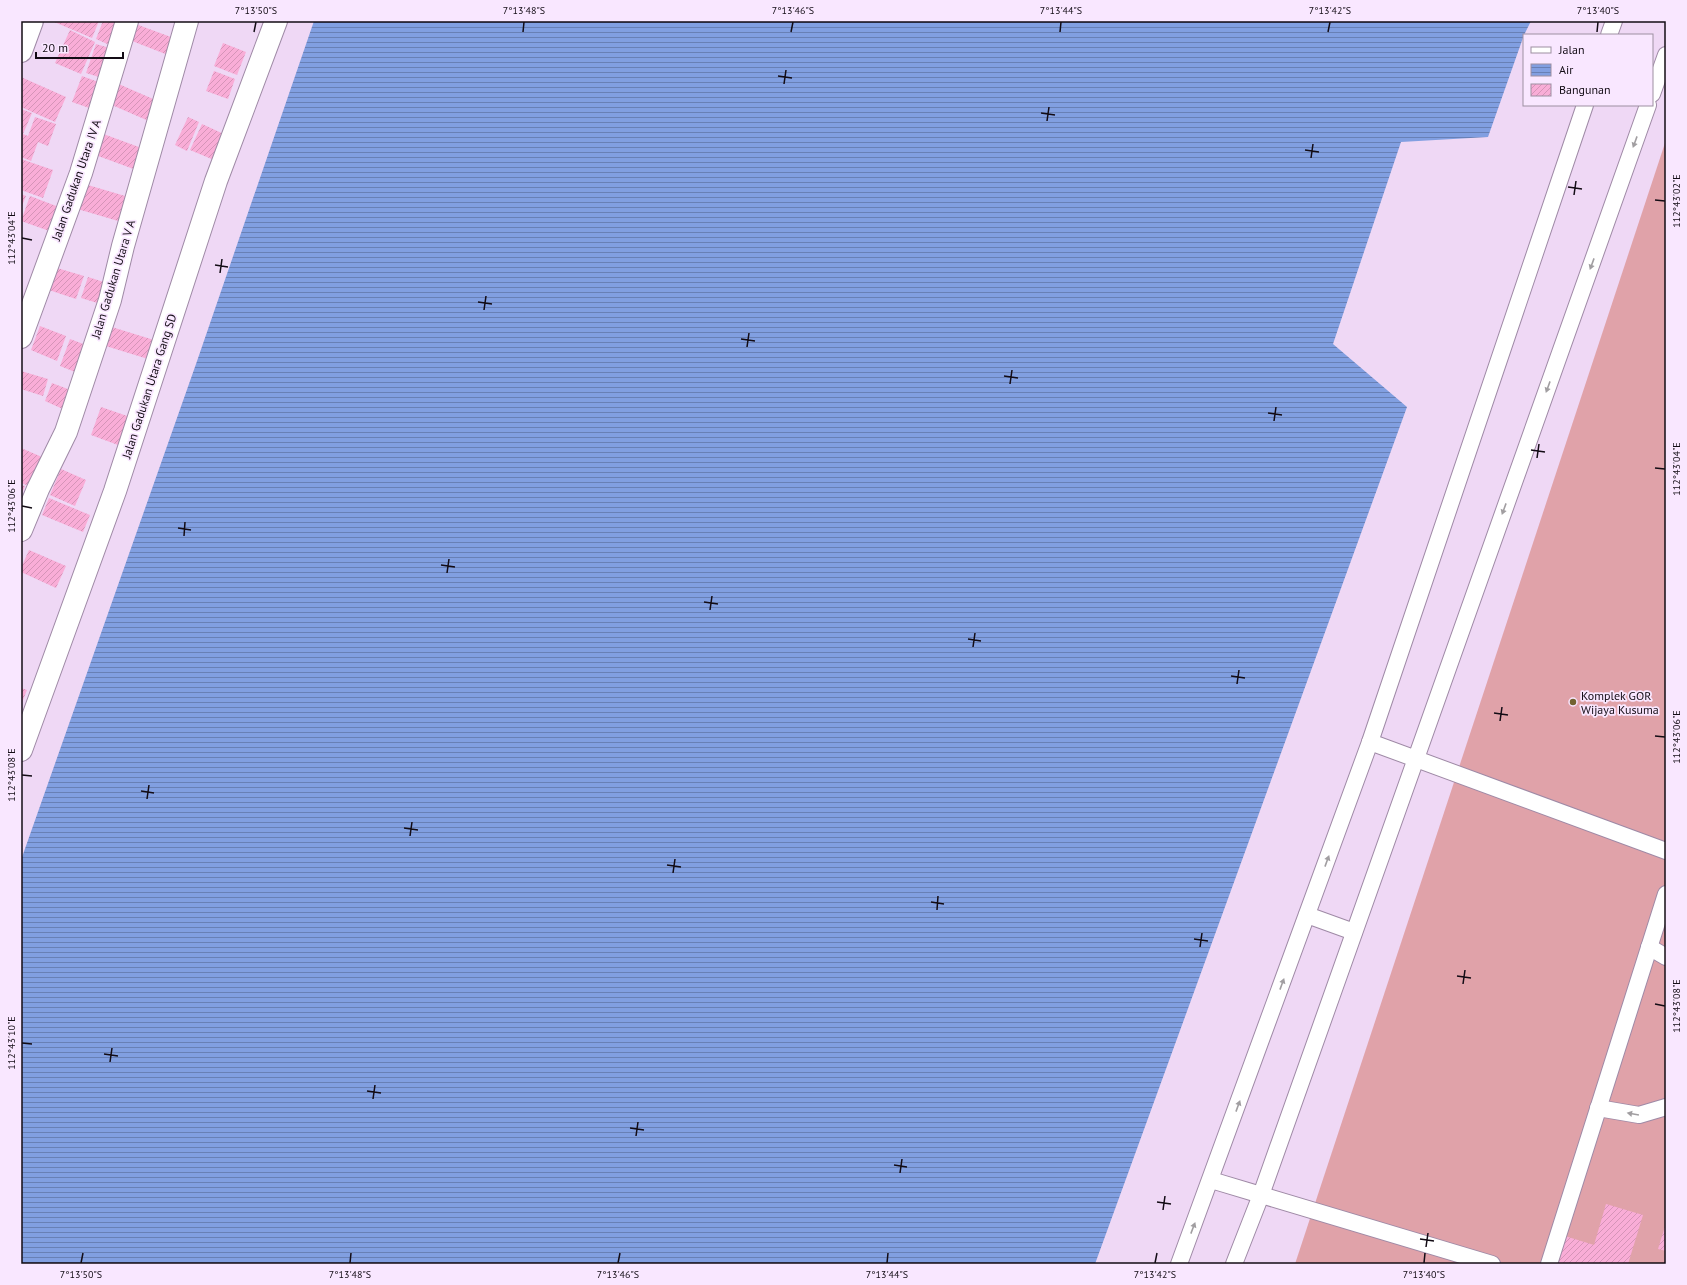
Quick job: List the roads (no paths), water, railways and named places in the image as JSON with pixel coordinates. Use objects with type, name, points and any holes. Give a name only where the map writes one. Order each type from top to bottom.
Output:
[{"type":"street","name":"Jalan Gadukan Utara IV A","points":[[21,337],[81,173],[127,21]]},
{"type":"street","name":"Jalan Gadukan Utara V A","points":[[21,530],[38,489],[66,432],[110,300],[123,246],[187,21]]},
{"type":"street","name":"Jalan Gadukan Utara Gang SD","points":[[21,750],[115,491],[216,181],[276,21]]},
{"type":"lane","points":[[1609,34],[1614,21]]},
{"type":"lane","points":[[1653,92],[1666,55]]},
{"type":"lane","points":[[1179,1264],[1370,742],[1585,106]]},
{"type":"lane","points":[[1234,1264],[1261,1195],[1648,106]]},
{"type":"lane","points":[[1370,742],[1666,851]]},
{"type":"lane","points":[[1549,1264],[1666,894]]},
{"type":"lane","points":[[1307,915],[1354,932]]},
{"type":"lane","points":[[1649,947],[1666,957]]},
{"type":"lane","points":[[1598,1108],[1640,1115],[1666,1108]]},
{"type":"lane","points":[[1211,1180],[1492,1264]]},
{"type":"water","points":[[314,21],[1531,21],[1524,34],[1523,34],[1523,38],[1488,137],[1401,142],[1333,344],[1407,407],[1095,1264],[21,1264],[21,860],[196,364]]},
{"type":"place","name":"Komplek GOR Wijaya Kusuma","points":[[1573,702]]}]
